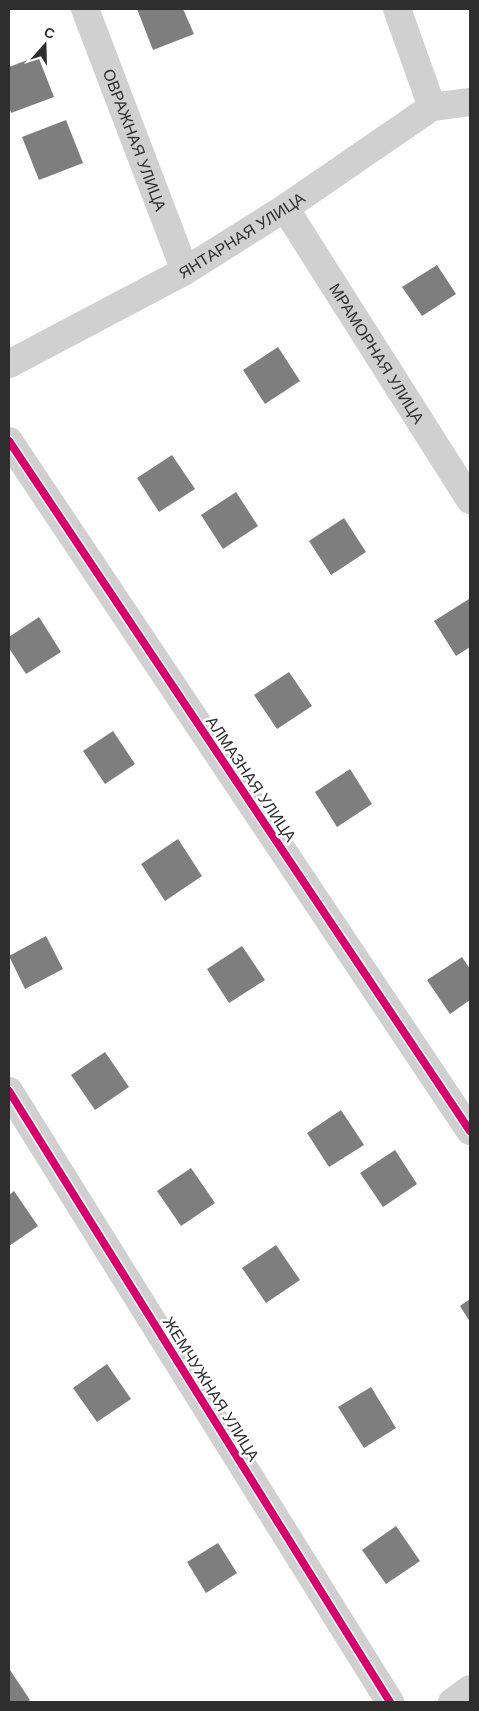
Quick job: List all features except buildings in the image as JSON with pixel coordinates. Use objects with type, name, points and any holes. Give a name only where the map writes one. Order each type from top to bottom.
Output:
[{"type":"street","name":"ОВРАЖНАЯ УЛИЦА","points":[[84,9],[185,270]]},
{"type":"street","points":[[397,9],[432,107]]},
{"type":"street","name":"ЯНТАРНАЯ УЛИЦА","points":[[9,364],[185,270],[285,208],[432,107],[470,102]]},
{"type":"street","name":"МРАМОРНАЯ УЛИЦА","points":[[285,208],[470,500]]},
{"type":"street","name":"АЛМАЗНАЯ УЛИЦА","points":[[9,441],[470,1131]]},
{"type":"street","name":"ЖЕМЧУЖНАЯ УЛИЦА","points":[[9,1091],[390,1702]]},
{"type":"street","points":[[452,1702],[470,1690]]},
{"type":"cycle path","points":[[9,441],[470,1131]]},
{"type":"cycle path","points":[[9,1091],[390,1702]]}]
